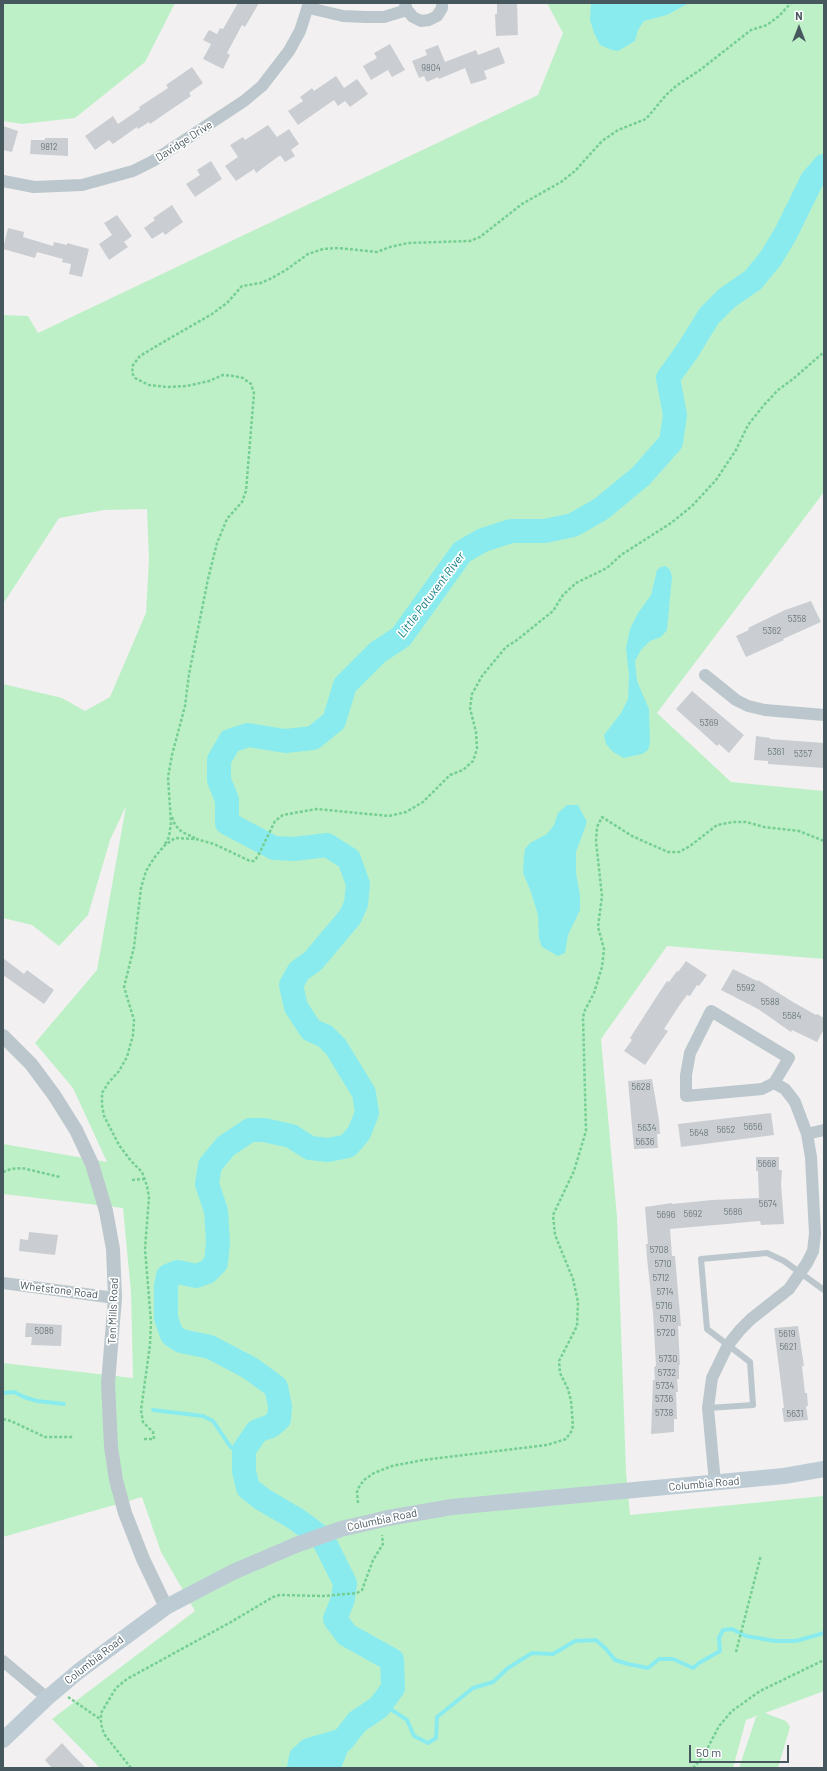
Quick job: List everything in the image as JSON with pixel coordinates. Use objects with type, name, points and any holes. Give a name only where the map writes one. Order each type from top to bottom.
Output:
[{"type":"main road","name":"Columbia Road","points":[[3,1740],[52,1694],[98,1656],[166,1607],[233,1572],[296,1545],[342,1529],[388,1518],[452,1506],[715,1483],[784,1476],[824,1469]]},
{"type":"street","points":[[309,6],[343,16],[365,17],[384,17],[406,7],[413,17],[421,21],[429,20],[437,16],[442,8],[442,3]]},
{"type":"street","name":"Davidge Drive","points":[[3,181],[34,187],[82,185],[133,171],[153,162],[244,101],[262,86],[289,51],[300,31],[309,6]]},
{"type":"street","points":[[705,675],[736,700],[748,706],[765,710],[824,715]]},
{"type":"street","points":[[711,1011],[789,1058],[774,1083],[762,1089],[686,1096],[686,1075],[690,1053],[711,1011]]},
{"type":"street","name":"Ten Mills Road","points":[[3,1036],[31,1064],[54,1095],[76,1130],[92,1164],[106,1212],[112,1249],[116,1298],[108,1383],[111,1447],[116,1480],[125,1513],[143,1559],[166,1607]]},
{"type":"street","points":[[715,1483],[708,1408],[712,1378],[728,1345],[751,1319],[789,1289],[800,1274],[812,1250],[815,1234],[811,1157],[807,1134],[795,1102],[785,1090],[774,1083]]},
{"type":"street","points":[[807,1134],[824,1130]]},
{"type":"street","name":"Whetstone Road","points":[[3,1283],[116,1298]]},
{"type":"street","points":[[3,1661],[52,1694]]},
{"type":"lane","points":[[708,1408],[753,1405],[750,1362],[707,1329],[701,1258],[767,1253],[784,1260],[800,1274],[824,1290]]},
{"type":"path","points":[[144,1439],[154,1439],[153,1432],[143,1422],[141,1410],[147,1374],[150,1322],[145,1249],[149,1197],[142,1172],[131,1161],[119,1145],[104,1116],[102,1093],[119,1071],[127,1057],[133,1035],[134,1020],[124,987],[134,948],[141,888],[146,871],[169,837],[170,813],[168,777],[172,755],[185,706],[189,674],[208,579],[217,544],[227,519],[242,502],[246,491],[254,393],[251,384],[243,378],[223,375],[209,381],[187,386],[167,387],[149,385],[135,378],[132,373],[133,365],[140,356],[212,314],[227,303],[242,286],[261,283],[272,278],[308,254],[322,249],[338,248],[377,252],[408,243],[470,241],[480,237],[522,204],[561,182],[575,171],[602,141],[618,130],[646,119],[666,95],[676,86],[700,70],[745,34],[751,30],[767,25],[792,3]]},
{"type":"path","points":[[170,813],[175,825],[182,832],[196,839],[214,844],[250,861],[254,861],[258,856],[275,821],[283,815],[316,810],[389,816],[406,812],[423,802],[450,775],[463,770],[473,761],[477,749],[476,732],[470,708],[472,694],[482,676],[506,647],[553,611],[563,595],[576,583],[606,568],[621,555],[671,523],[692,506],[716,480],[736,450],[748,425],[764,405],[778,390],[824,352]]},
{"type":"path","points":[[358,1503],[357,1492],[364,1480],[384,1469],[405,1462],[547,1445],[566,1439],[571,1432],[571,1401],[568,1389],[560,1373],[559,1361],[577,1326],[579,1306],[573,1279],[555,1235],[553,1215],[574,1171],[586,1131],[582,1017],[598,982],[604,949],[598,927],[602,896],[596,841],[597,827],[602,817],[622,831],[668,852],[679,852],[690,846],[717,825],[733,822],[746,822],[764,828],[799,831],[824,841]]},
{"type":"path","points":[[164,846],[175,838],[196,839]]},
{"type":"path","points":[[3,1172],[11,1169],[22,1168],[60,1177]]},
{"type":"path","points":[[132,1180],[144,1179]]},
{"type":"path","points":[[3,1419],[11,1421],[45,1437],[74,1437]]},
{"type":"path","points":[[131,1768],[104,1734],[101,1720],[101,1713],[116,1688],[127,1679],[231,1622],[273,1597],[323,1596],[357,1593],[362,1590],[373,1560],[383,1544],[382,1535]]},
{"type":"path","points":[[736,1652],[761,1555]]},
{"type":"path","points":[[693,1768],[704,1755],[719,1726],[732,1711],[760,1691],[824,1660]]},
{"type":"path","points":[[52,1694],[101,1720]]},
{"type":"green space","points":[[3,3],[175,3],[145,62],[75,118],[22,124],[3,121]]},
{"type":"green space","points":[[547,3],[824,3],[824,492],[657,713],[731,782],[824,791],[824,959],[667,946],[601,1039],[617,1217],[626,1471],[630,1515],[824,1496],[824,1691],[765,1713],[786,1721],[790,1727],[778,1768],[739,1768],[756,1717],[759,1715],[746,1720],[733,1768],[100,1768],[52,1719],[195,1611],[161,1552],[142,1497],[3,1537],[3,1363],[133,1378],[131,1292],[123,1208],[3,1194],[3,1144],[107,1162],[73,1088],[35,1043],[97,970],[126,806],[110,840],[88,915],[59,946],[32,925],[3,918],[3,684],[62,698],[85,711],[110,697],[146,613],[149,559],[147,509],[104,510],[59,518],[3,604],[3,315],[28,316],[38,333],[538,95],[563,33]]},
{"type":"water","points":[[591,3],[689,3],[667,15],[644,21],[638,30],[635,41],[618,51],[600,45],[590,20]]},
{"type":"water","points":[[666,566],[670,570],[672,577],[667,630],[661,637],[650,641],[641,650],[635,661],[637,681],[649,709],[650,743],[648,750],[642,754],[624,758],[613,752],[606,744],[604,735],[621,713],[628,699],[629,676],[626,648],[630,629],[638,613],[651,595],[657,570]]},
{"type":"water","points":[[567,805],[578,805],[587,822],[576,852],[576,873],[580,895],[580,910],[568,935],[565,953],[558,956],[542,947],[539,939],[538,915],[523,873],[525,849],[530,843],[547,834],[554,825],[558,813]]},
{"type":"building","points":[[238,3],[259,3],[245,27],[242,25],[227,53],[230,55],[223,69],[203,59],[211,44],[203,40],[209,30],[217,34],[220,28],[223,29]]},
{"type":"building","points":[[497,3],[517,3],[518,35],[496,36],[495,14],[497,14]]},
{"type":"building","points":[[390,44],[405,70],[392,77],[388,70],[371,80],[363,66],[377,58],[374,53]]},
{"type":"building","points":[[438,45],[445,62],[476,50],[478,55],[499,47],[505,63],[484,71],[487,79],[471,84],[465,68],[439,79],[438,77],[427,82],[424,76],[419,78],[412,61],[427,55],[425,50]]},
{"type":"building","points":[[192,67],[203,83],[189,93],[191,96],[150,124],[149,122],[138,129],[137,127],[113,144],[109,140],[95,150],[85,136],[113,116],[118,124],[140,109],[139,107],[168,88],[166,85]]},
{"type":"building","points":[[336,76],[344,88],[357,79],[368,94],[350,107],[345,101],[338,106],[334,100],[298,125],[288,111],[303,101],[300,97],[312,88],[314,91]]},
{"type":"building","points":[[268,125],[277,137],[289,129],[299,144],[291,150],[295,156],[285,162],[281,156],[279,156],[256,173],[254,169],[236,181],[225,166],[238,157],[230,145],[243,137],[245,140]]},
{"type":"building","points":[[3,126],[18,131],[12,152],[3,150]]},
{"type":"building","points":[[45,138],[68,138],[68,156],[30,154],[31,140],[45,140]]},
{"type":"building","points":[[211,161],[222,179],[195,197],[186,184],[200,175],[197,170]]},
{"type":"building","points":[[172,205],[183,222],[165,235],[163,232],[152,239],[144,228],[155,220],[153,218]]},
{"type":"building","points":[[117,215],[132,236],[124,242],[128,247],[109,260],[99,244],[112,235],[104,223]]},
{"type":"building","points":[[8,228],[24,232],[23,237],[53,246],[54,242],[67,245],[67,243],[89,249],[82,277],[69,274],[71,264],[62,262],[63,259],[37,252],[35,258],[3,249]]},
{"type":"building","points":[[811,601],[821,622],[746,657],[736,636],[749,630],[748,628],[785,610]]},
{"type":"building","points":[[692,691],[744,735],[729,753],[719,744],[717,746],[676,709]]},
{"type":"building","points":[[756,736],[770,739],[824,743],[824,768],[768,764],[768,761],[754,760]]},
{"type":"building","points":[[3,958],[24,974],[27,970],[54,990],[44,1004],[3,975]]},
{"type":"building","points":[[686,961],[707,975],[699,986],[697,985],[690,996],[687,995],[679,1006],[664,1029],[668,1031],[645,1065],[624,1051],[632,1040],[630,1038],[667,981],[669,982]]},
{"type":"building","points":[[733,969],[757,981],[758,980],[793,1002],[824,1018],[824,1029],[817,1042],[792,1030],[791,1032],[758,1009],[721,990]]},
{"type":"building","points":[[652,1079],[659,1120],[660,1134],[657,1134],[658,1148],[634,1149],[628,1081]]},
{"type":"building","points":[[771,1113],[774,1135],[681,1147],[678,1124]]},
{"type":"building","points":[[756,1157],[779,1157],[779,1170],[782,1170],[781,1184],[784,1224],[761,1225],[760,1221],[670,1229],[672,1256],[675,1256],[681,1326],[678,1326],[680,1365],[679,1379],[677,1379],[678,1392],[676,1392],[677,1419],[674,1419],[674,1432],[651,1434],[653,1380],[655,1380],[654,1367],[656,1366],[653,1313],[646,1244],[648,1244],[645,1207],[672,1203],[759,1198]]},
{"type":"building","points":[[29,1232],[58,1235],[55,1255],[19,1251],[20,1239],[28,1240]]},
{"type":"building","points":[[26,1323],[62,1325],[61,1346],[31,1345],[32,1337],[25,1337]]},
{"type":"building","points":[[798,1326],[804,1366],[802,1366],[805,1393],[807,1393],[808,1406],[806,1406],[808,1420],[784,1422],[782,1408],[784,1408],[774,1328]]},
{"type":"building","points":[[62,1743],[86,1768],[52,1768],[45,1760]]},
{"type":"waterway","name":"Little Patuxent River","points":[[299,1768],[301,1757],[309,1750],[343,1740],[357,1722],[379,1707],[393,1688],[392,1660],[347,1635],[335,1619],[343,1599],[345,1583],[323,1539],[296,1519],[262,1499],[248,1488],[244,1471],[244,1450],[257,1431],[271,1426],[279,1419],[280,1406],[276,1387],[250,1368],[210,1347],[181,1341],[172,1335],[166,1318],[166,1286],[168,1276],[178,1272],[196,1276],[207,1272],[216,1263],[218,1242],[216,1211],[207,1184],[210,1165],[226,1146],[250,1130],[264,1130],[291,1136],[310,1148],[328,1150],[348,1146],[359,1133],[367,1113],[364,1093],[336,1047],[325,1036],[311,1030],[296,1007],[291,985],[299,971],[313,961],[350,917],[356,904],[358,884],[349,859],[327,845],[294,849],[274,848],[227,823],[227,800],[219,780],[219,760],[230,741],[248,735],[285,741],[313,738],[334,721],[345,685],[378,652],[401,637],[462,552],[483,540],[511,531],[545,531],[573,525],[601,509],[641,476],[671,442],[675,415],[668,378],[688,350],[709,316],[727,298],[753,280],[771,258],[786,233],[812,180],[824,166]]},
{"type":"waterway","points":[[3,1393],[14,1392],[37,1401],[64,1404]]},
{"type":"waterway","points":[[153,1410],[203,1416],[213,1421],[230,1446],[244,1459]]},
{"type":"waterway","points":[[379,1707],[389,1708],[407,1720],[414,1736],[428,1743],[436,1738],[437,1717],[473,1688],[493,1682],[508,1668],[532,1653],[553,1654],[575,1641],[596,1640],[615,1660],[628,1664],[648,1668],[659,1659],[673,1659],[693,1668],[720,1651],[719,1638],[723,1630],[732,1629],[746,1636],[775,1641],[796,1641],[824,1633]]},
{"type":"waterway","points":[[320,1768],[331,1761],[339,1741]]}]
